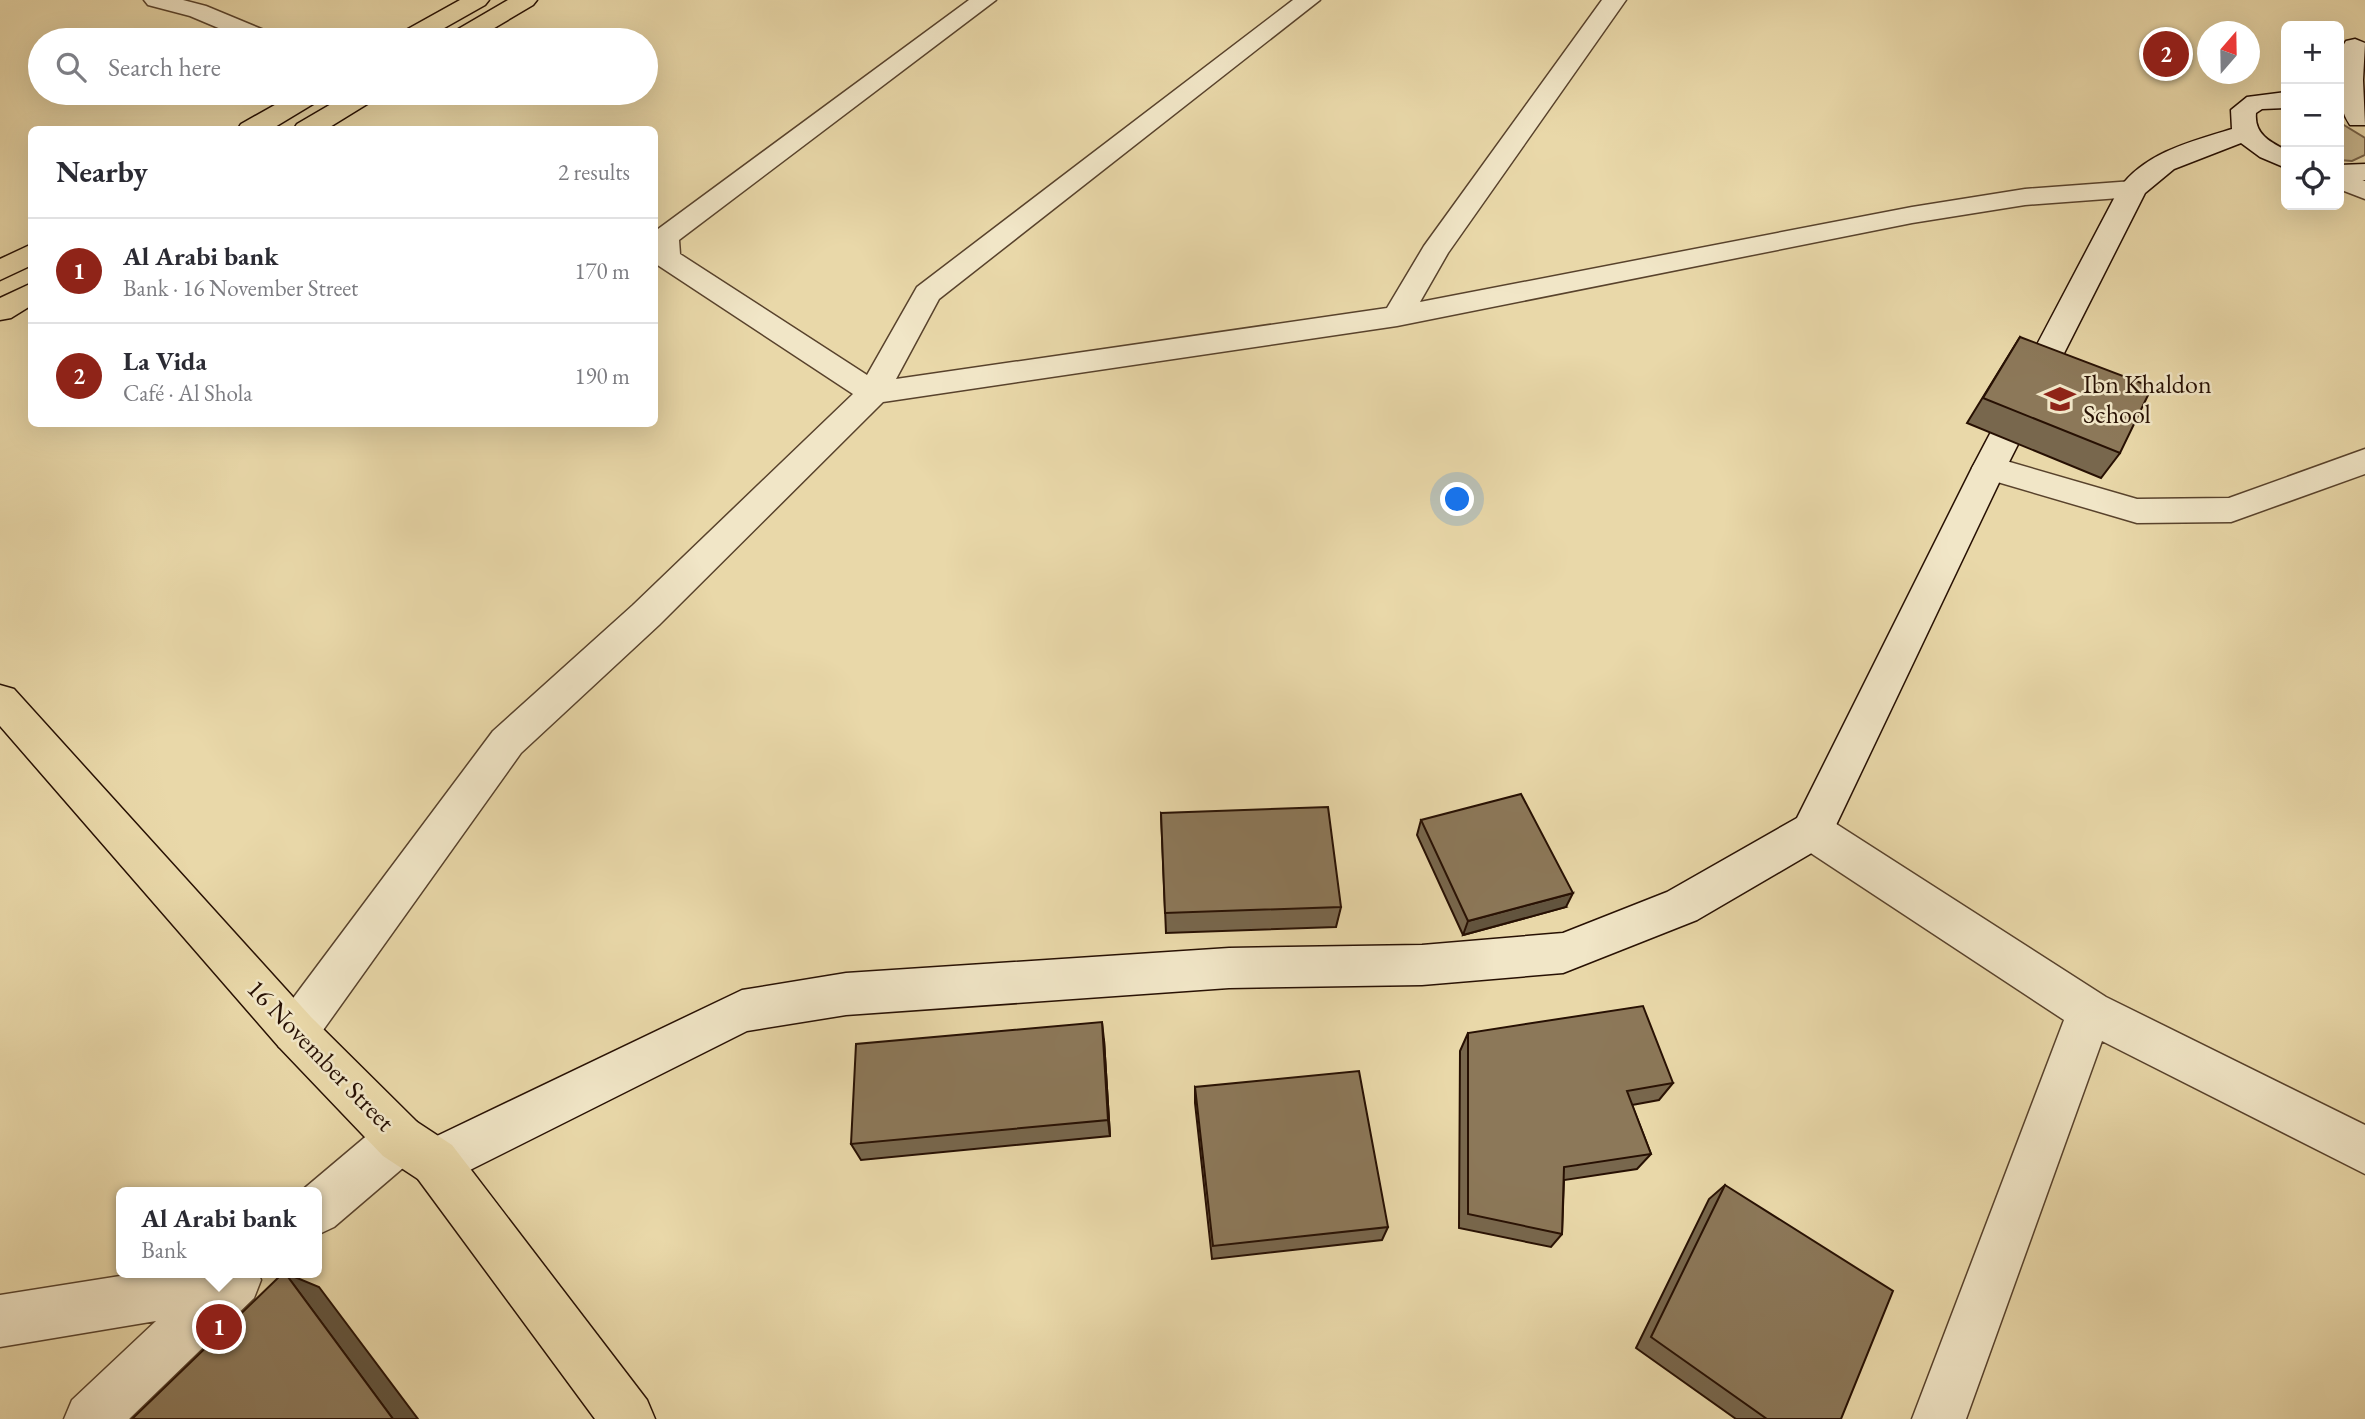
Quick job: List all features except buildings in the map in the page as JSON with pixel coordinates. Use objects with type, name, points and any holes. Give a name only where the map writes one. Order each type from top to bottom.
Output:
[{"type":"main road","points":[[428,28],[477,0]]},
{"type":"main road","points":[[477,28],[525,0]]},
{"type":"main road","points":[[257,126],[293,105]]},
{"type":"main road","points":[[313,126],[348,105]]},
{"type":"main road","points":[[0,271],[28,255]]},
{"type":"main road","points":[[0,311],[28,294]]},
{"type":"main road","name":"16 November Street","points":[[0,700],[295,1032],[418,1150],[628,1419]]},
{"type":"street","points":[[156,0],[208,5],[247,28]]},
{"type":"street","points":[[984,0],[665,237],[666,258],[873,393],[1397,316],[1912,215],[2025,197],[2133,189]]},
{"type":"street","points":[[295,1032],[507,742],[646,615],[873,393],[927,294],[1308,0]]},
{"type":"street","points":[[1397,316],[1434,252],[1614,0]]},
{"type":"street","points":[[2353,48],[2350,80],[2354,117]]},
{"type":"street","points":[[2281,97],[2256,102],[2244,110],[2241,120],[2246,133],[2256,143],[2281,157]]},
{"type":"street","points":[[322,1207],[418,1150],[742,1011],[846,993],[1229,968],[1422,965],[1563,953],[1682,906],[1812,831],[1989,468],[2133,189],[2164,163],[2198,148],[2246,133]]},
{"type":"street","points":[[2344,173],[2365,172]]},
{"type":"street","points":[[2344,181],[2365,191]]},
{"type":"street","points":[[1989,468],[2137,511],[2231,510],[2365,461]]},
{"type":"street","points":[[1812,831],[2090,1012],[2365,1150]]},
{"type":"street","points":[[1939,1419],[2090,1012]]},
{"type":"street","points":[[0,1321],[238,1278]]},
{"type":"street","points":[[91,1419],[238,1278]]},
{"type":"shaded area","points":[[2344,125],[2365,138],[2365,155],[2352,161],[2344,160]]},
{"type":"place","name":"La Vida","points":[[2166,54]]},
{"type":"place","name":"Ibn Khaldon School","points":[[2060,399]]},
{"type":"place","name":"Al Arabi bank","points":[[219,1327]]}]
